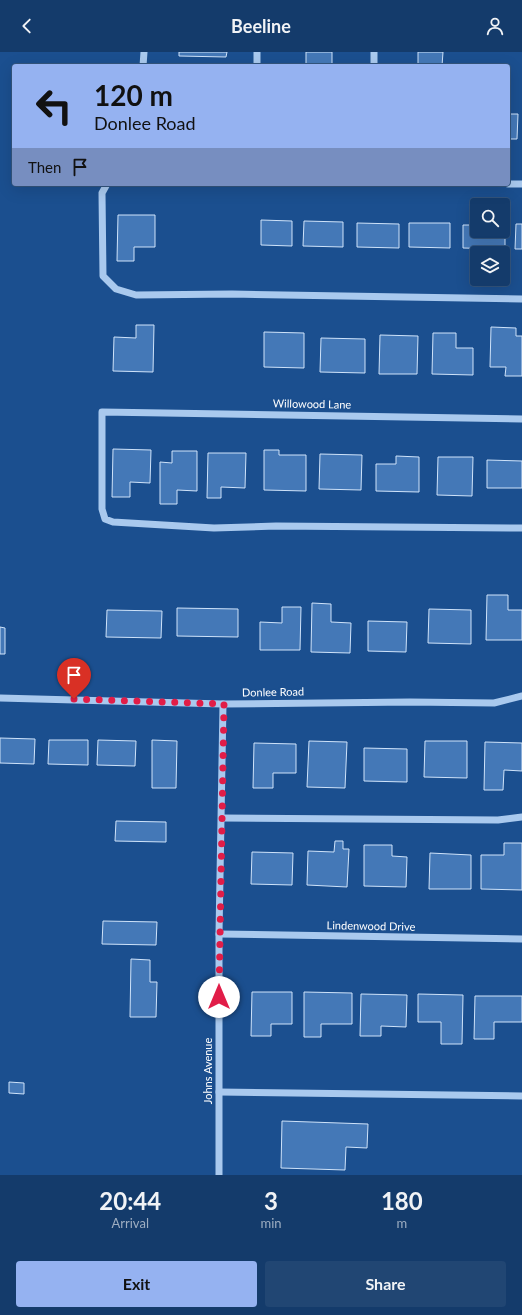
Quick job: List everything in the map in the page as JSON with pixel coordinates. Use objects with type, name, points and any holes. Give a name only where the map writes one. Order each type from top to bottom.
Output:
[{"type":"street","points":[[143,64],[144,52]]},
{"type":"street","points":[[257,52],[257,64]]},
{"type":"street","points":[[374,52],[374,64]]},
{"type":"street","points":[[510,184],[522,184]]},
{"type":"street","points":[[106,186],[102,193],[103,276],[116,289],[136,295],[232,294],[522,299]]},
{"type":"street","name":"Willowood Lane","points":[[522,419],[102,412],[102,509],[106,519],[113,522],[214,528],[328,526],[522,528]]},
{"type":"street","name":"Donlee Road","points":[[0,698],[224,704],[410,702],[494,703],[522,696]]},
{"type":"street","name":"Johns Avenue","points":[[219,1175],[220,934],[224,704]]},
{"type":"street","points":[[222,818],[498,820],[522,817]]},
{"type":"street","name":"Lindenwood Drive","points":[[220,934],[522,939]]},
{"type":"street","points":[[219,1092],[522,1096]]},
{"type":"building","points":[[179,52],[227,52],[226,57],[179,56]]},
{"type":"building","points":[[306,52],[332,52],[332,64],[306,64]]},
{"type":"building","points":[[418,52],[443,52],[442,64],[418,64]]},
{"type":"building","points":[[510,114],[518,114],[517,139],[510,139]]},
{"type":"building","points":[[118,215],[155,215],[155,247],[134,247],[134,261],[117,261]]},
{"type":"building","points":[[261,220],[292,221],[292,246],[261,245]]},
{"type":"building","points":[[304,221],[343,222],[343,247],[303,246]]},
{"type":"building","points":[[357,223],[399,224],[399,248],[357,247]]},
{"type":"building","points":[[409,223],[450,223],[450,248],[409,247]]},
{"type":"building","points":[[516,224],[522,224],[522,249],[515,249]]},
{"type":"building","points":[[463,225],[470,225],[470,238],[505,238],[505,246],[470,246],[470,248],[463,248]]},
{"type":"building","points":[[136,325],[154,325],[153,372],[113,371],[114,337],[136,338]]},
{"type":"building","points":[[491,327],[516,328],[516,336],[522,336],[522,376],[505,376],[506,367],[490,367]]},
{"type":"building","points":[[264,332],[304,333],[304,368],[264,367]]},
{"type":"building","points":[[433,333],[456,333],[456,348],[473,348],[473,375],[432,374]]},
{"type":"building","points":[[380,335],[418,336],[417,374],[379,374]]},
{"type":"building","points":[[321,338],[365,339],[365,373],[320,372]]},
{"type":"building","points":[[113,449],[151,450],[150,483],[130,482],[130,497],[112,497]]},
{"type":"building","points":[[264,450],[279,450],[279,455],[306,455],[306,491],[264,490]]},
{"type":"building","points":[[172,451],[197,451],[197,491],[177,490],[177,504],[160,504],[160,462],[172,463]]},
{"type":"building","points":[[208,453],[246,453],[245,488],[221,487],[221,498],[207,498]]},
{"type":"building","points":[[320,454],[362,455],[361,490],[319,489]]},
{"type":"building","points":[[396,456],[419,457],[419,492],[376,491],[376,464],[396,464]]},
{"type":"building","points":[[438,457],[473,457],[472,496],[437,495]]},
{"type":"building","points":[[487,460],[522,461],[522,488],[487,488]]},
{"type":"building","points":[[487,595],[508,595],[508,610],[522,610],[522,640],[486,640]]},
{"type":"building","points":[[312,603],[331,604],[331,622],[351,623],[350,653],[311,652]]},
{"type":"building","points":[[282,607],[301,607],[300,650],[260,650],[260,622],[282,623]]},
{"type":"building","points":[[177,608],[238,609],[238,637],[177,636]]},
{"type":"building","points":[[429,609],[471,610],[471,644],[428,643]]},
{"type":"building","points":[[107,610],[162,611],[161,638],[106,637]]},
{"type":"building","points":[[368,621],[407,622],[406,652],[368,651]]},
{"type":"building","points":[[0,627],[5,628],[5,654],[0,654]]},
{"type":"building","points":[[0,738],[35,739],[34,764],[0,763]]},
{"type":"building","points":[[49,740],[88,740],[88,765],[48,764]]},
{"type":"building","points":[[98,740],[136,741],[135,766],[97,765]]},
{"type":"building","points":[[152,740],[177,741],[176,788],[152,788]]},
{"type":"building","points":[[309,741],[347,742],[345,788],[307,787]]},
{"type":"building","points":[[425,741],[467,741],[467,778],[424,777]]},
{"type":"building","points":[[485,742],[522,743],[522,771],[504,770],[503,790],[484,790]]},
{"type":"building","points":[[254,743],[296,744],[296,773],[273,773],[273,788],[253,788]]},
{"type":"building","points":[[364,748],[407,749],[407,782],[364,781]]},
{"type":"building","points":[[116,821],[166,822],[166,842],[115,841]]},
{"type":"building","points":[[335,841],[343,841],[343,849],[349,849],[347,887],[307,885],[308,851],[334,852]]},
{"type":"building","points":[[504,843],[522,843],[522,890],[481,889],[481,855],[504,855]]},
{"type":"building","points":[[364,845],[392,845],[392,856],[407,857],[406,887],[364,886]]},
{"type":"building","points":[[252,852],[293,853],[292,885],[251,884]]},
{"type":"building","points":[[430,853],[471,855],[471,889],[429,889]]},
{"type":"building","points":[[103,921],[157,922],[156,945],[102,944]]},
{"type":"building","points":[[131,959],[150,960],[150,982],[157,982],[156,1017],[130,1017]]},
{"type":"building","points":[[252,992],[292,992],[292,1024],[271,1024],[271,1036],[251,1036]]},
{"type":"building","points":[[304,992],[352,993],[352,1024],[321,1024],[321,1037],[304,1037]]},
{"type":"building","points":[[361,994],[407,995],[406,1027],[381,1026],[381,1036],[360,1036]]},
{"type":"building","points":[[418,994],[463,995],[462,1044],[441,1044],[441,1022],[418,1022]]},
{"type":"building","points":[[475,996],[522,996],[522,1022],[494,1022],[494,1039],[474,1039]]},
{"type":"building","points":[[9,1082],[24,1083],[24,1094],[9,1093]]},
{"type":"building","points":[[282,1121],[368,1124],[367,1148],[346,1147],[345,1170],[281,1168]]},
{"type":"route","points":[[74,699],[224,704],[219,997]]}]
